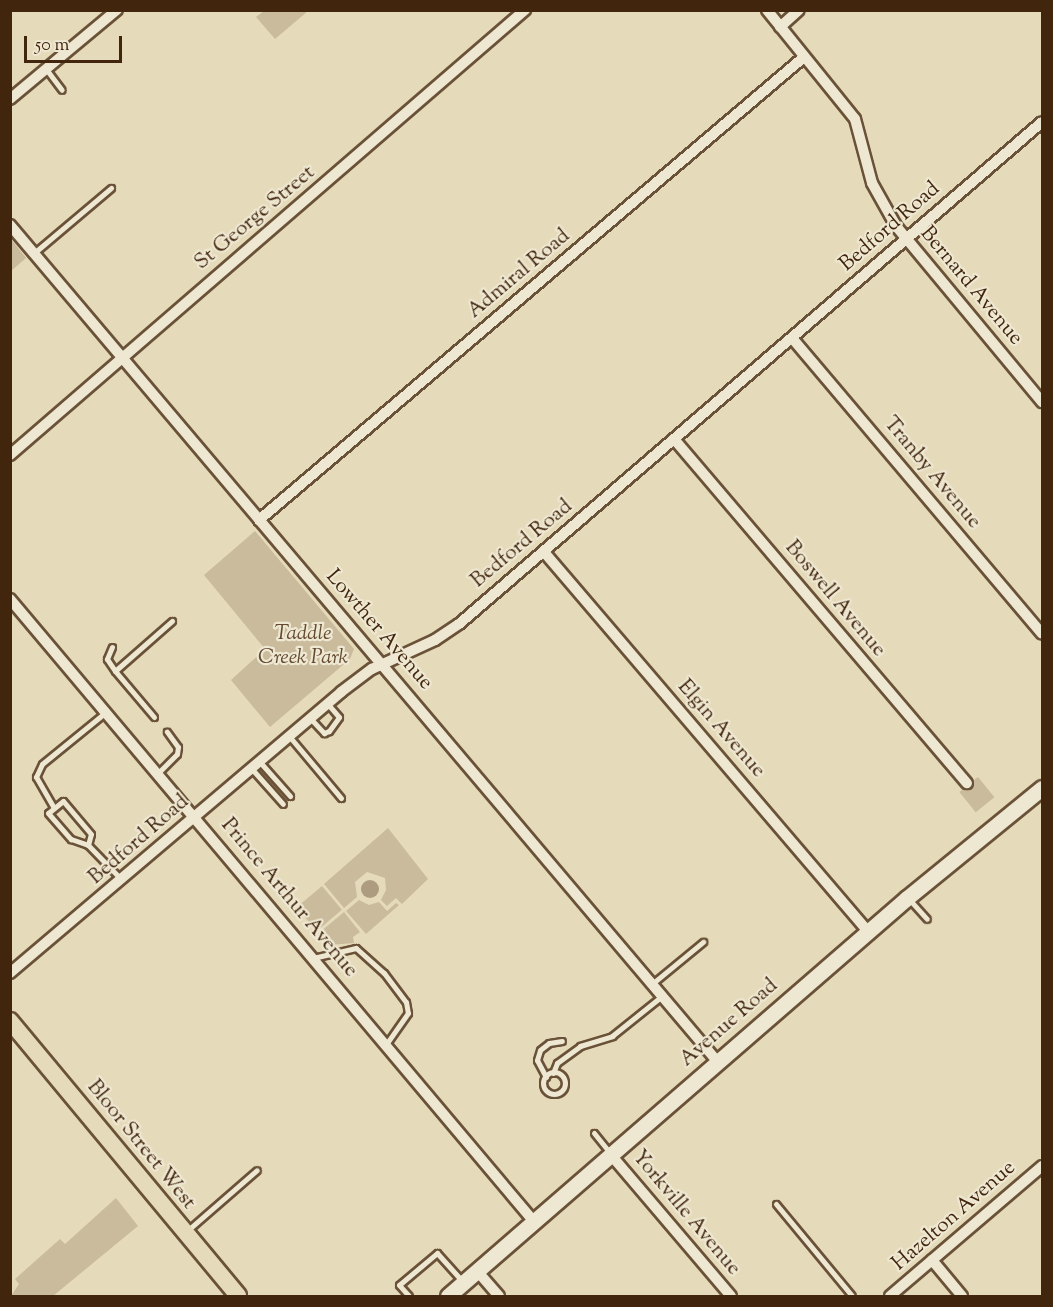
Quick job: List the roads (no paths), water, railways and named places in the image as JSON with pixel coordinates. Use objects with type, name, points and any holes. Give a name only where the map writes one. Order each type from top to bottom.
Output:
[{"type":"main road","name":"Avenue Road","points":[[448,1296],[535,1223],[717,1061],[907,898],[1041,792]]},
{"type":"main road","name":"Bloor Street West","points":[[10,1021],[238,1296]]},
{"type":"street","points":[[10,99],[117,10]]},
{"type":"street","name":"St George Street","points":[[10,454],[525,10]]},
{"type":"street","name":"Bernard Avenue","points":[[767,10],[855,119],[877,197],[906,239],[1042,402]]},
{"type":"street","points":[[780,27],[799,10]]},
{"type":"street","name":"Admiral Road","points":[[259,520],[804,57]]},
{"type":"street","name":"Bedford Road","points":[[10,974],[327,703],[383,665],[435,640],[459,624],[1042,122]]},
{"type":"street","name":"Lowther Avenue","points":[[10,225],[717,1061]]},
{"type":"street","name":"Tranby Avenue","points":[[792,338],[1042,634]]},
{"type":"street","name":"Boswell Avenue","points":[[674,440],[967,783]]},
{"type":"street","name":"Elgin Avenue","points":[[544,552],[868,932]]},
{"type":"street","name":"Prince Arthur Avenue","points":[[10,599],[159,772],[535,1223]]},
{"type":"street","name":"Yorkville Avenue","points":[[611,1155],[731,1296]]},
{"type":"street","name":"Hazelton Avenue","points":[[890,1296],[1042,1166]]},
{"type":"street","points":[[932,1260],[962,1296]]},
{"type":"street","points":[[478,1272],[499,1296]]},
{"type":"lane","points":[[46,69],[62,90]]},
{"type":"lane","points":[[34,253],[111,188]]},
{"type":"lane","points":[[115,671],[172,621]]},
{"type":"lane","points":[[112,647],[107,659],[154,717]]},
{"type":"lane","points":[[310,718],[324,733],[329,731],[339,717],[327,703]]},
{"type":"lane","points":[[54,808],[36,777],[42,764],[106,712]]},
{"type":"lane","points":[[159,772],[177,754],[178,747],[166,732]]},
{"type":"lane","points":[[289,736],[341,798]]},
{"type":"lane","points":[[255,764],[290,796]]},
{"type":"lane","points":[[255,764],[283,804]]},
{"type":"lane","points":[[88,845],[91,834],[63,801],[48,813],[70,839],[88,845],[122,880]]},
{"type":"lane","points":[[907,898],[927,919]]},
{"type":"lane","points":[[653,983],[704,942]]},
{"type":"lane","points":[[313,958],[356,948],[378,967],[407,1006],[405,1020],[386,1044]]},
{"type":"lane","points":[[561,1091],[549,1092],[544,1083],[546,1077],[553,1073],[557,1063],[580,1046],[612,1036],[663,995]]},
{"type":"lane","points":[[546,1077],[537,1060],[540,1050],[549,1043],[562,1041]]},
{"type":"lane","points":[[553,1073],[564,1078],[561,1091],[566,1098]]},
{"type":"lane","points":[[594,1133],[611,1155]]},
{"type":"lane","points":[[184,1233],[257,1170]]},
{"type":"lane","points":[[776,1204],[852,1296]]},
{"type":"lane","points":[[409,1296],[399,1285],[437,1253],[464,1283]]},
{"type":"park label","name":"Taddle Creek Park","points":[[303,646]]}]
